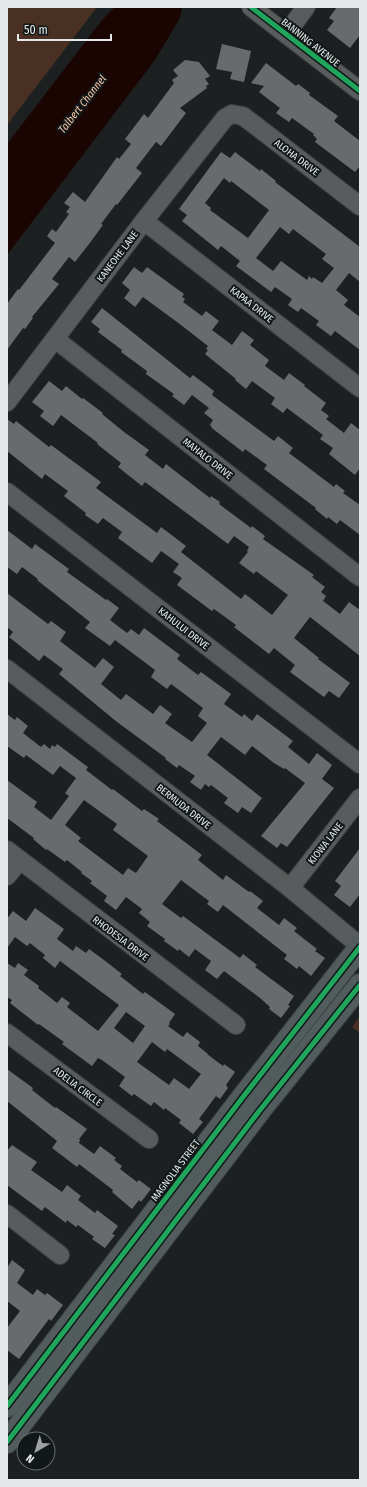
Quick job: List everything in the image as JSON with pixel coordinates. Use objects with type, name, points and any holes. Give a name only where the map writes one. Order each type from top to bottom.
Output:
[{"type":"main road","name":"MAGNOLIA STREET","points":[[7,1406],[238,1103],[360,946]]},
{"type":"main road","points":[[7,1442],[256,1117],[360,985]]},
{"type":"street","name":"BANNING AVENUE","points":[[251,7],[360,91]]},
{"type":"street","points":[[286,34],[306,7]]},
{"type":"street","name":"ALOHA DRIVE","points":[[232,114],[243,116],[360,206]]},
{"type":"street","name":"KANEOHE LANE","points":[[7,402],[144,221],[225,118],[232,114]]},
{"type":"street","name":"KAPAA DRIVE","points":[[144,221],[360,388]]},
{"type":"street","name":"MAHALO DRIVE","points":[[55,339],[360,577]]},
{"type":"street","name":"KAHULUI DRIVE","points":[[7,492],[360,764]]},
{"type":"street","name":"BERMUDA DRIVE","points":[[7,669],[290,888],[360,946]]},
{"type":"street","name":"KIOWA LANE","points":[[290,888],[360,798]]},
{"type":"street","points":[[7,876],[14,855]]},
{"type":"street","name":"RHODESIA DRIVE","points":[[14,855],[236,1025]]},
{"type":"street","name":"ADELIA CIRCLE","points":[[7,1032],[149,1139]]},
{"type":"street","points":[[7,1214],[60,1255]]},
{"type":"shaded area","points":[[7,7],[97,7],[7,125]]},
{"type":"shaded area","points":[[360,1016],[360,1033],[352,1027]]},
{"type":"water","name":"Talbert Channel","points":[[115,7],[182,7],[180,18],[155,60],[7,255],[7,144],[102,20]]},
{"type":"building","points":[[337,7],[360,7],[360,35],[350,48],[327,30],[334,21],[329,18]]},
{"type":"building","points":[[222,44],[251,51],[244,82],[230,79],[232,72],[216,69]]},
{"type":"building","points":[[185,60],[199,62],[210,76],[205,79],[209,84],[206,86],[207,88],[180,108],[186,113],[161,146],[156,142],[136,168],[142,173],[117,205],[116,204],[101,224],[103,225],[75,262],[69,257],[52,279],[59,284],[7,350],[7,304],[55,243],[47,236],[52,229],[56,232],[69,214],[66,212],[70,207],[64,203],[73,192],[85,202],[117,157],[119,159],[131,144],[125,139],[144,114],[148,118],[174,83],[172,80],[178,76],[173,70]]},
{"type":"building","points":[[266,63],[296,86],[298,84],[310,93],[309,95],[338,116],[334,121],[360,141],[360,166],[355,172],[315,142],[317,139],[313,135],[314,134],[292,118],[289,122],[276,113],[280,108],[259,92],[264,86],[251,83]]},
{"type":"building","points":[[221,152],[230,158],[235,152],[260,171],[261,169],[276,181],[275,182],[360,247],[360,282],[349,273],[336,290],[348,300],[344,305],[360,317],[360,350],[335,331],[331,336],[316,325],[319,321],[301,308],[298,312],[288,305],[292,299],[275,287],[271,292],[236,266],[240,261],[221,246],[218,250],[182,221],[187,215],[179,209]],"holes":[[[224,178],[230,183],[231,181],[269,210],[248,238],[210,210],[211,208],[205,203]],[[280,227],[289,234],[293,229],[326,254],[322,259],[334,268],[322,283],[313,277],[312,279],[309,276],[307,280],[281,261],[273,271],[256,258]]]},
{"type":"building","points":[[134,267],[142,273],[147,267],[184,294],[182,297],[185,299],[183,302],[202,316],[206,311],[219,321],[212,330],[232,345],[242,331],[254,340],[250,345],[269,360],[265,366],[284,380],[289,373],[305,385],[304,386],[326,403],[321,410],[329,416],[326,419],[344,433],[351,423],[360,430],[360,468],[355,475],[329,454],[333,448],[320,439],[323,435],[287,408],[283,413],[271,404],[275,398],[252,381],[246,389],[205,354],[208,350],[206,349],[208,346],[181,325],[143,297],[135,307],[124,298],[130,290],[122,283]]},
{"type":"building","points":[[102,308],[190,378],[193,375],[214,391],[212,395],[274,441],[278,436],[293,448],[289,453],[334,487],[336,484],[345,491],[343,493],[360,505],[360,535],[340,520],[337,524],[328,517],[327,519],[315,509],[316,508],[264,469],[267,465],[245,449],[243,452],[213,429],[210,425],[213,420],[204,413],[209,408],[192,395],[184,405],[172,396],[174,394],[146,374],[147,371],[121,352],[122,350],[98,332],[100,329],[91,322]]},
{"type":"building","points":[[49,381],[62,391],[66,386],[82,399],[83,398],[103,413],[102,414],[124,432],[149,450],[145,455],[163,469],[166,464],[210,498],[211,496],[220,502],[219,504],[251,528],[252,526],[265,536],[263,539],[314,575],[312,577],[325,587],[321,592],[326,596],[323,601],[340,614],[349,602],[360,610],[360,656],[310,617],[294,638],[319,658],[318,659],[350,683],[339,698],[329,691],[324,697],[290,672],[295,665],[274,648],[269,654],[234,627],[236,625],[214,609],[212,611],[177,585],[182,578],[173,572],[179,564],[161,551],[152,563],[118,538],[122,532],[103,518],[98,524],[85,515],[86,513],[64,496],[68,491],[45,474],[42,479],[7,451],[7,419],[14,424],[16,421],[49,447],[51,445],[101,482],[96,488],[157,533],[161,527],[186,546],[181,552],[241,599],[245,594],[272,615],[288,595],[256,571],[254,574],[239,563],[248,552],[249,547],[234,536],[228,544],[145,482],[142,486],[118,467],[121,463],[97,444],[98,443],[61,415],[53,426],[40,416],[44,411],[32,402]]},
{"type":"building","points":[[7,530],[32,549],[35,544],[69,569],[67,572],[119,608],[110,620],[127,633],[131,629],[139,635],[144,628],[180,655],[177,659],[198,675],[201,672],[231,694],[224,704],[242,717],[244,714],[252,721],[257,714],[293,741],[288,747],[309,764],[317,753],[332,765],[322,779],[334,788],[287,847],[281,843],[277,848],[261,836],[305,783],[285,768],[284,769],[274,763],[252,746],[245,755],[221,737],[207,755],[262,798],[251,813],[242,807],[238,813],[224,803],[228,798],[211,785],[209,787],[205,784],[201,790],[190,782],[195,776],[179,765],[177,768],[165,759],[166,758],[117,722],[59,674],[63,669],[44,655],[39,661],[9,637],[13,632],[7,627],[7,593],[48,624],[51,621],[66,632],[60,641],[95,668],[103,658],[114,667],[101,684],[121,700],[126,694],[153,714],[160,705],[172,714],[165,723],[192,742],[207,723],[198,716],[203,708],[171,684],[167,689],[151,677],[155,670],[115,640],[110,646],[85,628],[90,622],[22,567],[17,574],[7,567]]},
{"type":"building","points":[[7,714],[15,720],[17,717],[28,726],[23,733],[41,747],[44,744],[50,749],[52,745],[55,747],[57,744],[88,767],[86,770],[112,790],[113,789],[142,811],[144,809],[159,819],[157,821],[202,855],[198,860],[223,880],[226,875],[263,901],[257,908],[279,925],[284,918],[297,928],[294,931],[317,949],[315,951],[325,958],[311,976],[299,966],[297,969],[284,959],[287,955],[223,905],[218,912],[207,904],[209,901],[181,880],[162,904],[181,918],[183,916],[240,958],[243,954],[257,965],[255,967],[294,996],[288,1005],[290,1006],[281,1018],[269,1009],[270,1007],[260,998],[224,971],[217,979],[205,970],[211,961],[195,949],[189,957],[179,949],[178,951],[164,941],[165,939],[147,926],[150,922],[139,913],[142,909],[126,897],[116,910],[104,901],[107,896],[90,883],[92,881],[81,873],[82,872],[67,860],[65,862],[47,849],[46,850],[33,839],[34,838],[7,818],[7,780],[37,802],[34,807],[51,820],[69,796],[65,793],[76,778],[60,766],[53,775],[26,755],[24,758],[7,746]],"holes":[[[84,800],[117,824],[113,830],[148,856],[136,873],[128,868],[123,875],[78,841],[81,838],[65,825]]]},
{"type":"building","points":[[360,848],[360,894],[350,907],[334,895],[341,886],[335,881]]},
{"type":"building","points":[[35,908],[64,929],[57,939],[73,951],[76,946],[86,953],[89,949],[104,960],[122,974],[120,976],[143,994],[145,992],[175,1014],[168,1026],[183,1037],[187,1032],[200,1042],[198,1046],[207,1054],[223,1066],[224,1064],[235,1072],[226,1085],[228,1088],[220,1099],[216,1096],[199,1119],[203,1122],[193,1134],[179,1123],[181,1120],[165,1108],[164,1110],[154,1102],[151,1106],[134,1094],[132,1096],[119,1086],[125,1077],[102,1060],[98,1058],[92,1066],[62,1044],[64,1042],[39,1024],[38,1025],[10,1003],[12,1000],[7,997],[7,963],[15,968],[18,963],[28,970],[24,975],[39,986],[38,988],[57,1003],[62,997],[70,1003],[67,1007],[98,1031],[119,1005],[60,961],[55,968],[43,958],[45,955],[30,943],[27,946],[15,937],[7,948],[7,919],[13,911],[26,921]],"holes":[[[126,1012],[145,1026],[133,1043],[114,1028]],[[152,1042],[165,1052],[167,1049],[201,1074],[189,1089],[174,1078],[169,1085],[137,1062]]]},
{"type":"building","points":[[7,1069],[33,1088],[32,1090],[55,1108],[56,1107],[87,1129],[79,1139],[79,1143],[94,1154],[100,1146],[116,1158],[114,1160],[122,1166],[120,1169],[137,1182],[139,1180],[151,1189],[141,1202],[139,1200],[132,1209],[112,1192],[113,1190],[79,1164],[77,1167],[52,1148],[57,1141],[7,1101]]},
{"type":"building","points":[[12,1145],[37,1162],[31,1170],[62,1192],[67,1185],[81,1196],[78,1200],[95,1213],[97,1210],[118,1226],[112,1234],[115,1235],[105,1248],[92,1239],[94,1237],[78,1225],[76,1227],[67,1220],[66,1223],[45,1207],[42,1211],[7,1185],[7,1151]]},
{"type":"building","points":[[12,1260],[25,1270],[17,1283],[33,1295],[37,1289],[45,1295],[47,1293],[63,1305],[51,1321],[49,1319],[19,1359],[7,1350],[7,1328],[20,1311],[7,1301],[7,1268]]},
{"type":"cycle path","points":[[251,7],[360,91]]},
{"type":"cycle path","points":[[7,1406],[243,1097],[360,947]]},
{"type":"cycle path","points":[[7,1442],[260,1110],[360,985]]}]
